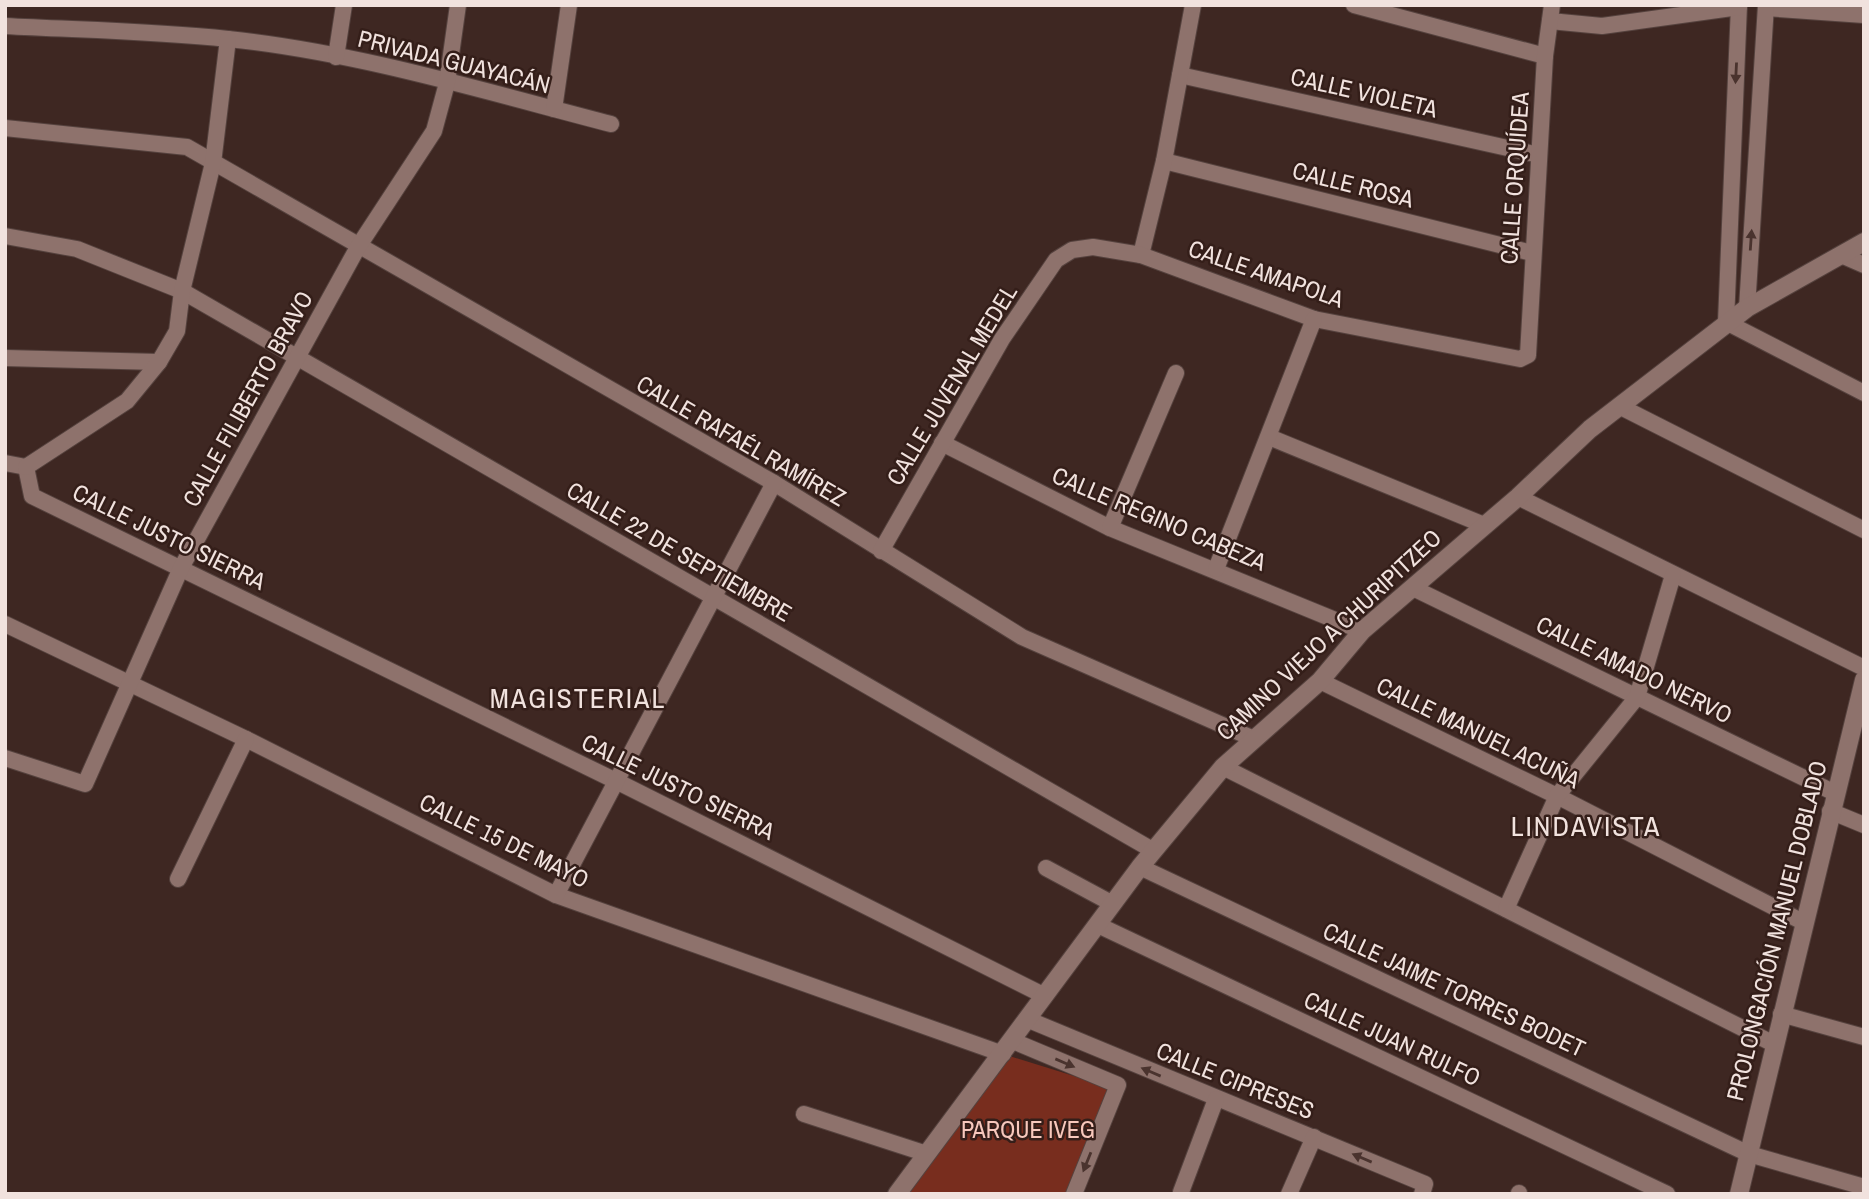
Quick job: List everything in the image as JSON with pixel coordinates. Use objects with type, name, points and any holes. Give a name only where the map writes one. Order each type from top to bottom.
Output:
[{"type":"street","points":[[336,57],[344,5]]},
{"type":"street","name":"CALLE FILIBERTO BRAVO","points":[[5,758],[85,784],[181,568],[358,247],[433,131],[447,83],[458,5]]},
{"type":"street","points":[[554,109],[569,5]]},
{"type":"street","points":[[1142,255],[1164,161],[1193,5]]},
{"type":"street","points":[[1354,5],[1545,56]]},
{"type":"street","points":[[1739,11],[1726,322],[1864,393]]},
{"type":"street","points":[[1551,13],[1602,26],[1739,11],[1864,15]]},
{"type":"street","points":[[1746,308],[1766,12]]},
{"type":"street","name":"CALLE ORQUÍDEA","points":[[1528,355],[1545,56],[1551,13]]},
{"type":"street","name":"PRIVADA GUAYACÁN","points":[[5,26],[228,38],[336,57],[611,124]]},
{"type":"street","points":[[5,463],[26,467],[127,401],[159,362],[177,331],[182,291],[213,163],[228,38]]},
{"type":"street","name":"CALLE VIOLETA","points":[[1180,75],[1539,155]]},
{"type":"street","name":"CALLE RAFAÉL RAMÍREZ","points":[[5,128],[187,148],[774,484],[1022,637],[1254,739]]},
{"type":"street","name":"CALLE ROSA","points":[[1164,161],[1532,253]]},
{"type":"street","points":[[1730,188],[1754,189]]},
{"type":"street","name":"CALLE 22 DE SEPTIEMBRE","points":[[5,236],[77,248],[182,291],[295,359],[1153,850]]},
{"type":"street","name":"CAMINO VIEJO A CHURIPITZEO","points":[[897,1194],[924,1153],[1008,1048],[1140,867],[1223,767],[1320,681],[1362,631],[1619,406],[1746,308],[1864,242]]},
{"type":"street","name":"CALLE AMAPOLA","points":[[1072,250],[1093,247],[1142,255],[1314,320],[1520,359],[1528,355]]},
{"type":"street","name":"CALLE JUVENAL MEDEL","points":[[881,551],[1002,340],[1056,260],[1072,250]]},
{"type":"street","points":[[1841,255],[1864,265]]},
{"type":"street","points":[[1216,569],[1314,320]]},
{"type":"street","points":[[5,358],[159,362]]},
{"type":"street","points":[[1110,528],[1176,373]]},
{"type":"street","points":[[1619,406],[1864,530]]},
{"type":"street","points":[[1269,437],[1484,525]]},
{"type":"street","name":"CALLE REGINO CABEZA","points":[[942,443],[1110,528],[1216,569],[1362,631]]},
{"type":"street","name":"CALLE JUSTO SIERRA","points":[[26,467],[32,496],[616,781],[1045,996]]},
{"type":"street","points":[[556,895],[711,597],[774,484]]},
{"type":"street","points":[[1518,497],[1864,668]]},
{"type":"street","points":[[1506,909],[1557,796],[1637,696],[1674,575]]},
{"type":"street","name":"CALLE AMADO NERVO","points":[[1413,588],[1835,793]]},
{"type":"street","name":"CALLE 15 DE MAYO","points":[[5,624],[246,739],[556,895],[1118,1085],[1074,1194]]},
{"type":"street","name":"CALLE MANUEL ACUÑA","points":[[1320,681],[1557,796],[1803,922]]},
{"type":"street","name":"PROLONGACIÓN MANUEL DOBLADO","points":[[1740,1194],[1780,1014],[1863,686]]},
{"type":"street","points":[[178,879],[246,739]]},
{"type":"street","points":[[1223,767],[1774,1044]]},
{"type":"street","points":[[1830,811],[1864,825]]},
{"type":"street","name":"CALLE JAIME TORRES BODET","points":[[1140,867],[1749,1154],[1864,1187]]},
{"type":"street","points":[[1046,868],[1113,904]]},
{"type":"street","name":"CALLE JUAN RULFO","points":[[1098,925],[1667,1194]]},
{"type":"street","points":[[1780,1014],[1864,1037]]},
{"type":"street","name":"CALLE CIPRESES","points":[[1029,1020],[1314,1137],[1424,1189]]},
{"type":"street","points":[[1181,1192],[1216,1099]]},
{"type":"street","points":[[804,1114],[924,1153]]},
{"type":"street","points":[[1289,1194],[1314,1137]]},
{"type":"green space","name":"PARQUE IVEG","points":[[1003,1054],[1119,1090],[1077,1194],[900,1194]]},
{"type":"district","name":"MAGISTERIAL","points":[[578,698]]},
{"type":"district","name":"LINDAVISTA","points":[[1586,826]]}]
